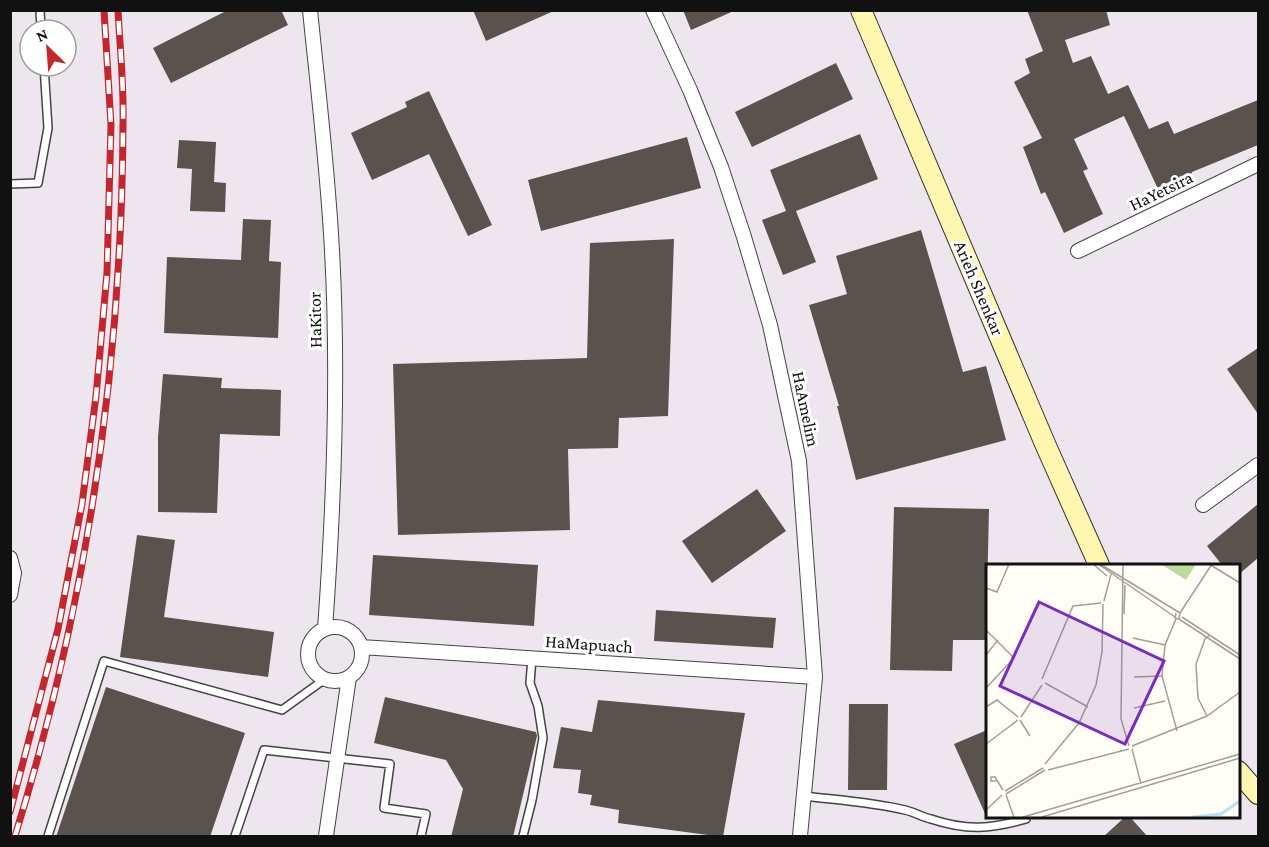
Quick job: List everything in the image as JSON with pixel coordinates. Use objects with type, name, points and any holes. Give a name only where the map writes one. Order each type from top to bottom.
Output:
[{"type":"street","name":"HaKitor","points":[[310,10],[332,251],[334,408],[330,566],[325,629]]},
{"type":"street","name":"HaAmelim","points":[[653,10],[690,90],[721,167],[744,237],[770,325],[799,461],[815,677],[800,837]]},
{"type":"street","name":"Arieh Shenkar","points":[[861,10],[1099,564]]},
{"type":"street","name":"HaYetsira","points":[[1078,251],[1258,164]]},
{"type":"street","points":[[1203,505],[1258,465]]},
{"type":"street","points":[[10,558],[14,573],[10,595]]},
{"type":"street","points":[[343,628],[357,639],[361,647],[360,664],[349,677],[341,680],[325,679],[317,674],[308,658],[311,641],[317,633],[325,629],[343,628]]},
{"type":"street","name":"HaMapuach","points":[[361,647],[815,677]]},
{"type":"street","points":[[326,837],[349,677]]},
{"type":"street","points":[[1239,772],[1258,794]]},
{"type":"lane","points":[[10,184],[38,183],[48,128],[45,78]]},
{"type":"lane","points":[[523,837],[543,738],[538,706],[530,683],[532,658]]},
{"type":"lane","points":[[48,837],[104,661],[282,710],[325,679]]},
{"type":"lane","points":[[235,837],[264,750],[390,764],[384,808],[426,814],[420,837]]},
{"type":"lane","points":[[804,796],[896,808],[933,820],[971,828],[996,827],[1026,819]]},
{"type":"shaded area","points":[[11,11],[1258,11],[1258,836],[11,836]]},
{"type":"building","points":[[228,10],[281,10],[288,25],[171,83],[153,48]]},
{"type":"building","points":[[473,10],[556,10],[486,41]]},
{"type":"building","points":[[683,10],[736,10],[691,30]]},
{"type":"building","points":[[1027,10],[1106,10],[1110,25],[1065,40],[1073,63],[1091,56],[1108,94],[1128,85],[1149,129],[1168,121],[1174,134],[1258,100],[1258,145],[1192,172],[1158,189],[1124,116],[1074,139],[1088,169],[1083,171],[1103,214],[1064,233],[1045,192],[1041,194],[1023,147],[1042,138],[1014,82],[1030,73],[1025,59],[1043,51]]},
{"type":"building","points":[[836,63],[853,99],[752,147],[735,112]]},
{"type":"building","points":[[429,91],[492,225],[468,236],[429,154],[372,180],[351,133],[407,107],[405,102]]},
{"type":"building","points":[[860,134],[878,179],[796,211],[816,262],[783,275],[762,220],[786,211],[770,170]]},
{"type":"building","points":[[687,137],[701,188],[541,231],[528,180]]},
{"type":"building","points":[[179,140],[216,142],[214,182],[226,183],[225,212],[190,211],[192,169],[177,168]]},
{"type":"building","points":[[243,219],[271,220],[269,261],[281,262],[278,338],[164,333],[167,257],[241,260]]},
{"type":"building","points":[[921,230],[963,372],[986,366],[1006,440],[856,480],[837,406],[839,406],[809,305],[847,294],[836,256]]},
{"type":"building","points":[[674,239],[668,416],[619,418],[618,448],[568,449],[570,530],[398,535],[393,364],[587,358],[590,243]]},
{"type":"building","points":[[1258,348],[1258,414],[1227,369]]},
{"type":"building","points":[[163,374],[222,378],[221,388],[281,390],[280,436],[220,434],[217,513],[158,512],[158,437]]},
{"type":"building","points":[[757,489],[786,531],[712,583],[682,541]]},
{"type":"building","points":[[1258,504],[1258,558],[1239,574],[1239,564],[1221,564],[1207,546]]},
{"type":"building","points":[[894,507],[989,509],[986,640],[953,640],[952,671],[890,670]]},
{"type":"building","points":[[137,535],[175,540],[164,617],[274,632],[268,677],[120,657]]},
{"type":"building","points":[[373,555],[538,565],[534,626],[369,615]]},
{"type":"building","points":[[656,610],[776,618],[773,648],[654,641]]},
{"type":"building","points":[[106,687],[245,733],[210,837],[56,837]]},
{"type":"building","points":[[385,697],[536,732],[537,736],[513,837],[451,837],[463,789],[446,760],[374,743]]},
{"type":"building","points":[[598,700],[745,713],[723,837],[618,823],[619,810],[590,805],[592,795],[578,793],[581,770],[553,768],[561,727],[592,732]]},
{"type":"building","points":[[849,704],[888,704],[887,790],[848,790]]},
{"type":"building","points":[[986,730],[986,816],[954,744]]},
{"type":"building","points":[[1125,817],[1130,817],[1148,837],[1103,837]]},
{"type":"railway","points":[[10,812],[58,629],[82,504],[96,396],[107,273],[111,125],[104,10]]},
{"type":"railway","points":[[15,836],[62,661],[81,573],[96,484],[116,304],[121,214],[123,109],[118,10]]}]
